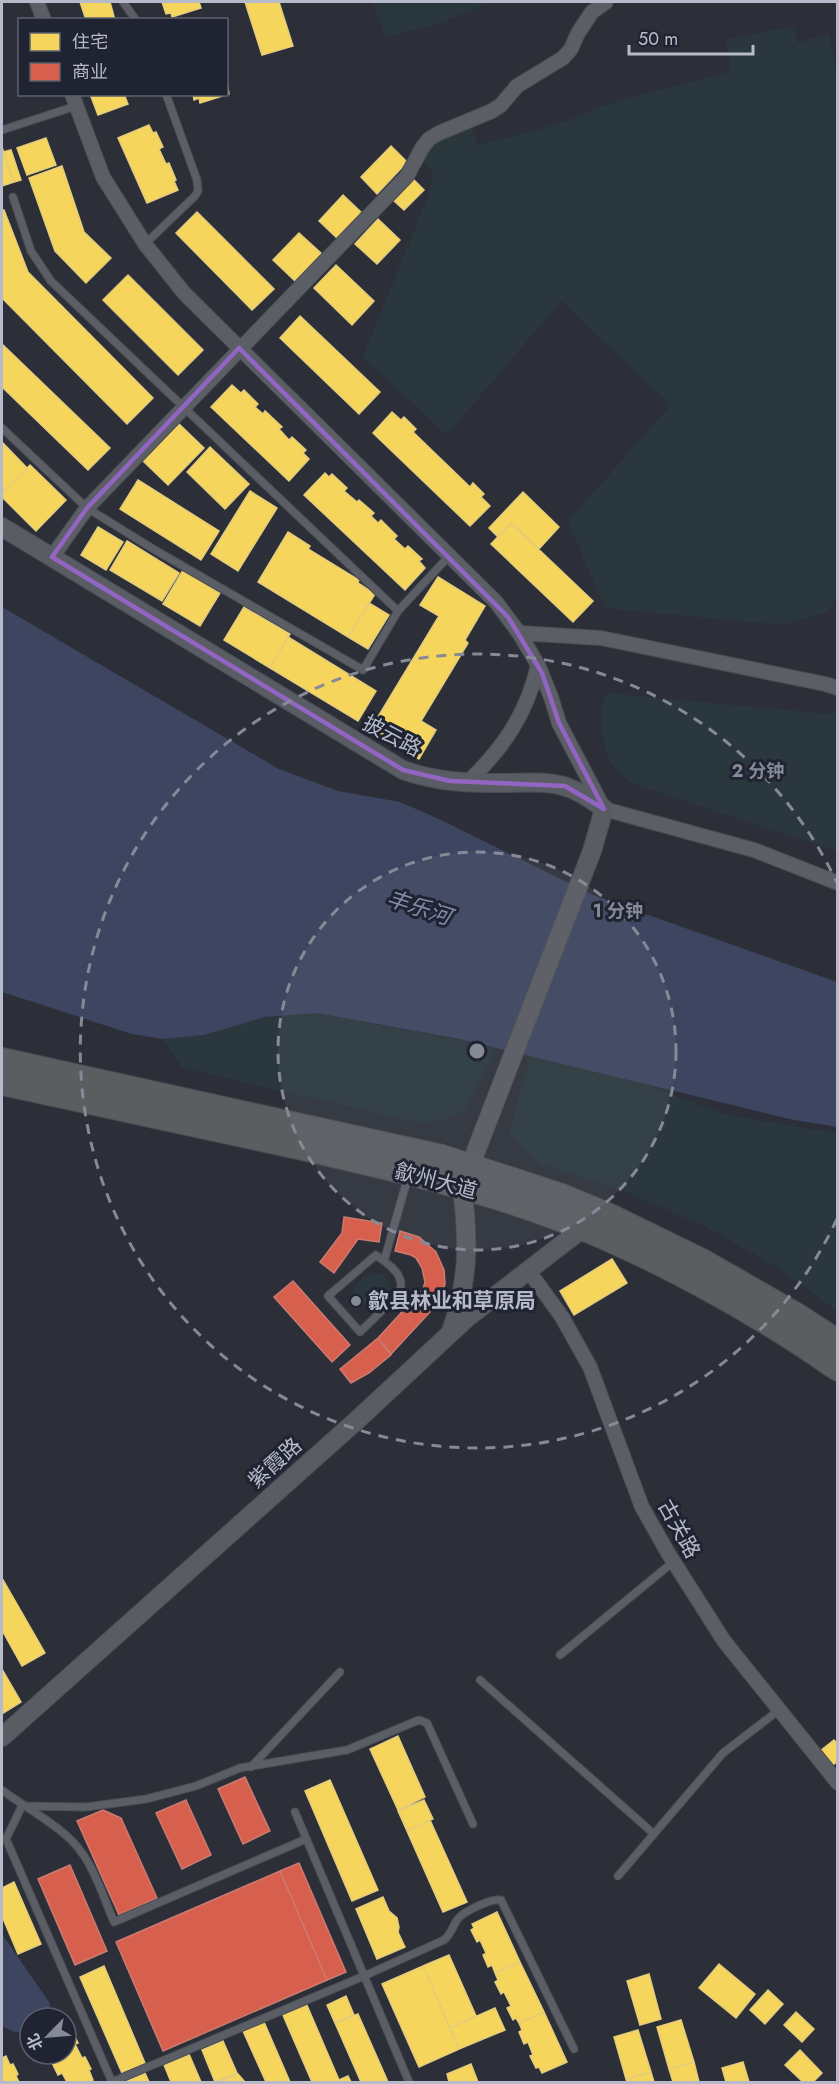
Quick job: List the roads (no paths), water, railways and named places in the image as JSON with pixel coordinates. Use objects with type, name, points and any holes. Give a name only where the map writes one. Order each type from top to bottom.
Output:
[{"type":"highway","name":"歙州大道","points":[[2,1060],[442,1157],[466,1176],[693,1282],[749,1313],[837,1369]]},
{"type":"highway","name":"歙州大道","points":[[2,1083],[410,1173],[466,1176],[562,1196],[657,1239],[751,1288],[837,1342]]},
{"type":"street","points":[[37,2],[43,18]]},
{"type":"street","points":[[51,557],[87,508],[407,176],[429,139],[492,111],[501,105],[522,82],[563,58],[571,49],[578,33],[592,12],[606,2]]},
{"type":"street","points":[[74,100],[103,177],[145,244],[184,293],[496,602],[519,633],[537,665],[559,723],[604,809],[592,851],[466,1176],[466,1268],[452,1332]]},
{"type":"street","name":"披云路","points":[[2,527],[386,762],[420,776],[444,781],[552,783],[577,791],[604,809],[754,850],[837,883]]},
{"type":"street","points":[[519,633],[602,638],[837,688]]},
{"type":"street","points":[[468,782],[501,747],[520,717],[532,690],[537,665]]},
{"type":"street","name":"紫霞路","points":[[2,1737],[356,1421],[468,1317],[582,1229]]},
{"type":"street","name":"古关路","points":[[528,1270],[562,1317],[590,1367],[642,1507],[673,1562],[724,1641],[837,1783]]},
{"type":"lane","points":[[123,2],[135,18]]},
{"type":"lane","points":[[145,244],[192,201],[198,191],[197,180],[167,96]]},
{"type":"lane","points":[[2,130],[74,100]]},
{"type":"lane","points":[[13,197],[31,251],[51,281],[398,611]]},
{"type":"lane","points":[[2,428],[87,508],[363,670],[398,611],[449,556]]},
{"type":"lane","points":[[384,1261],[410,1173]]},
{"type":"lane","points":[[376,1255],[384,1261],[399,1274],[401,1289],[399,1294],[360,1332],[328,1296],[376,1255]]},
{"type":"lane","points":[[560,1655],[673,1562]]},
{"type":"lane","points":[[251,1767],[340,1672]]},
{"type":"lane","points":[[480,1680],[654,1834]]},
{"type":"lane","points":[[618,1876],[723,1753],[779,1710]]},
{"type":"lane","points":[[22,1806],[86,1807],[146,1799],[196,1786],[240,1768],[347,1750],[419,1720],[427,1723],[473,1824]]},
{"type":"lane","points":[[2,1790],[59,1830],[81,1851],[114,1922],[306,1839]]},
{"type":"lane","points":[[22,1806],[6,1839],[112,2082],[444,1941],[452,1933],[456,1921],[462,1915],[494,1899],[501,1900],[574,2049]]},
{"type":"lane","points":[[295,1812],[409,2082]]},
{"type":"water","name":"丰乐河","points":[[2,607],[279,769],[338,791],[400,802],[595,896],[837,982],[837,1127],[794,1120],[460,1039],[317,1013],[265,1017],[204,1035],[163,1039],[132,1034],[2,992]]},
{"type":"water","points":[[2,1934],[50,2006],[18,2006],[18,2032],[2,2026]]},
{"type":"place","name":"歙县林业和草原局","points":[[356,1301]]}]
